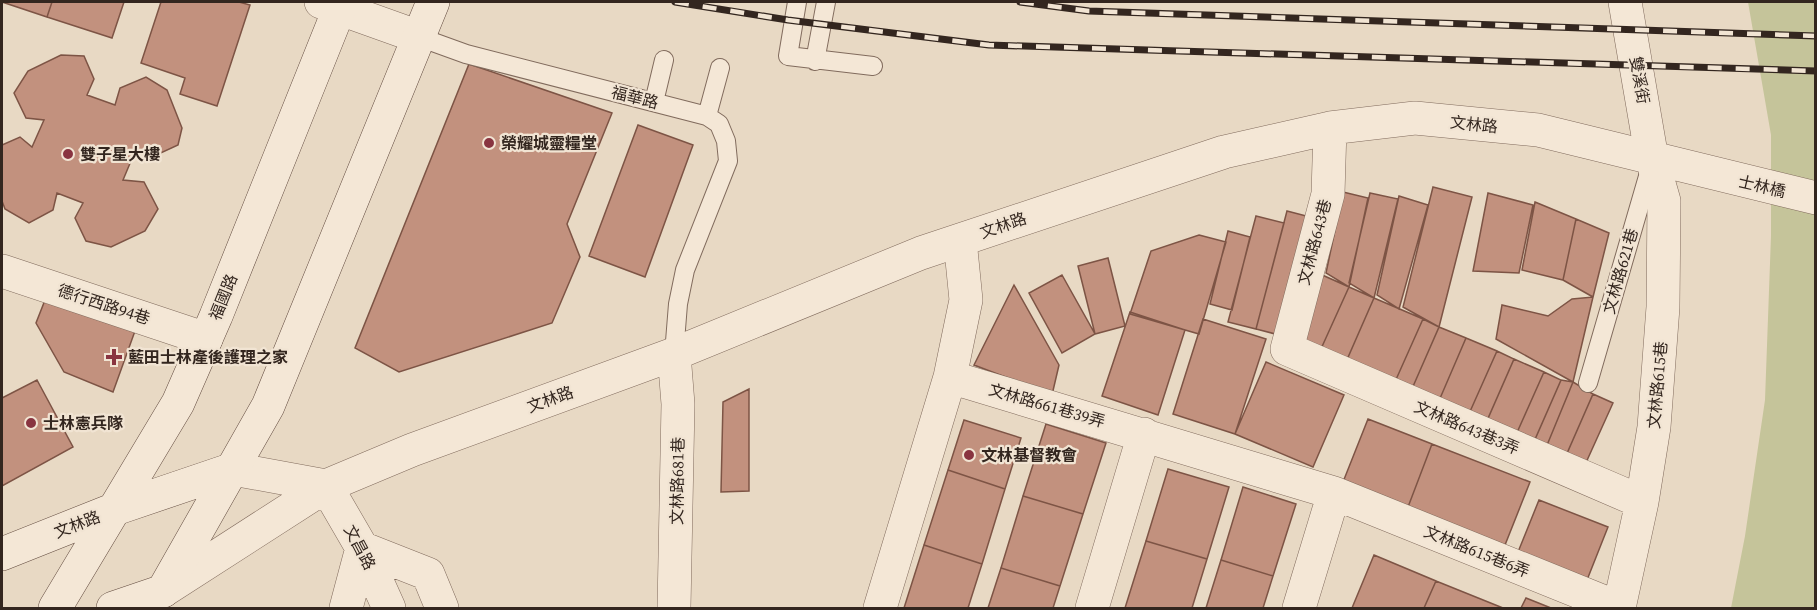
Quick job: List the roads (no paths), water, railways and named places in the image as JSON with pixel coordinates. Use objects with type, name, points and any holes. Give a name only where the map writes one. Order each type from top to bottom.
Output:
[{"type":"street","points":[[158,600],[268,406],[433,2]]},
{"type":"street","name":"雙溪街","points":[[1625,2],[1653,159]]},
{"type":"street","name":"福華路","points":[[334,4],[419,37]]},
{"type":"street","name":"福國路","points":[[55,609],[178,403],[206,339],[334,4]]},
{"type":"street","name":"文林路","points":[[113,609],[158,600],[326,486],[439,439],[674,354],[960,240],[1224,152],[1330,128],[1414,118],[1538,130],[1708,173]]},
{"type":"street","name":"文林路643巷","points":[[1292,351],[1287,349],[1286,345],[1328,194],[1330,128]]},
{"type":"street","name":"文林路615巷","points":[[1619,608],[1642,502],[1654,427],[1664,307],[1664,201],[1653,159]]},
{"type":"street","name":"士林橋","points":[[1708,173],[1815,198]]},
{"type":"street","points":[[880,609],[950,377],[966,300],[960,240]]},
{"type":"street","name":"德行西路94巷","points":[[2,271],[206,339]]},
{"type":"street","name":"文林路643巷3弄","points":[[1292,351],[1642,502]]},
{"type":"street","name":"文林路681巷","points":[[674,354],[678,404],[674,609]]},
{"type":"street","name":"文林路661巷39弄","points":[[950,377],[1334,493]]},
{"type":"street","points":[[1092,609],[1144,434]]},
{"type":"street","name":"文林路","points":[[2,554],[115,509],[233,469],[326,486]]},
{"type":"street","name":"文昌路","points":[[326,486],[362,548],[389,609]]},
{"type":"street","points":[[1299,609],[1334,493]]},
{"type":"street","name":"文林路615巷6弄","points":[[1334,493],[1619,608]]},
{"type":"street","points":[[346,609],[362,548],[428,574],[441,609]]},
{"type":"lane","points":[[797,2],[788,56],[815,61],[873,66]]},
{"type":"lane","points":[[815,61],[826,2]]},
{"type":"lane","name":"福華路","points":[[419,37],[466,54],[707,116]]},
{"type":"lane","points":[[654,102],[664,60]]},
{"type":"lane","points":[[674,354],[678,304],[685,270],[728,161],[726,141],[719,124],[707,116],[720,68]]},
{"type":"lane","name":"文林路621巷","points":[[1588,383],[1653,159]]},
{"type":"railway","points":[[675,2],[788,20],[989,45],[1816,71]]},
{"type":"railway","points":[[1020,2],[1089,11],[1816,36]]},
{"type":"place","name":"榮耀城靈糧堂","points":[[489,143]]},
{"type":"place","name":"雙子星大樓","points":[[68,154]]},
{"type":"place","name":"藍田士林產後護理之家","points":[[114,357]]},
{"type":"place","name":"士林憲兵隊","points":[[31,423]]},
{"type":"place","name":"文林基督教會","points":[[969,455]]}]
